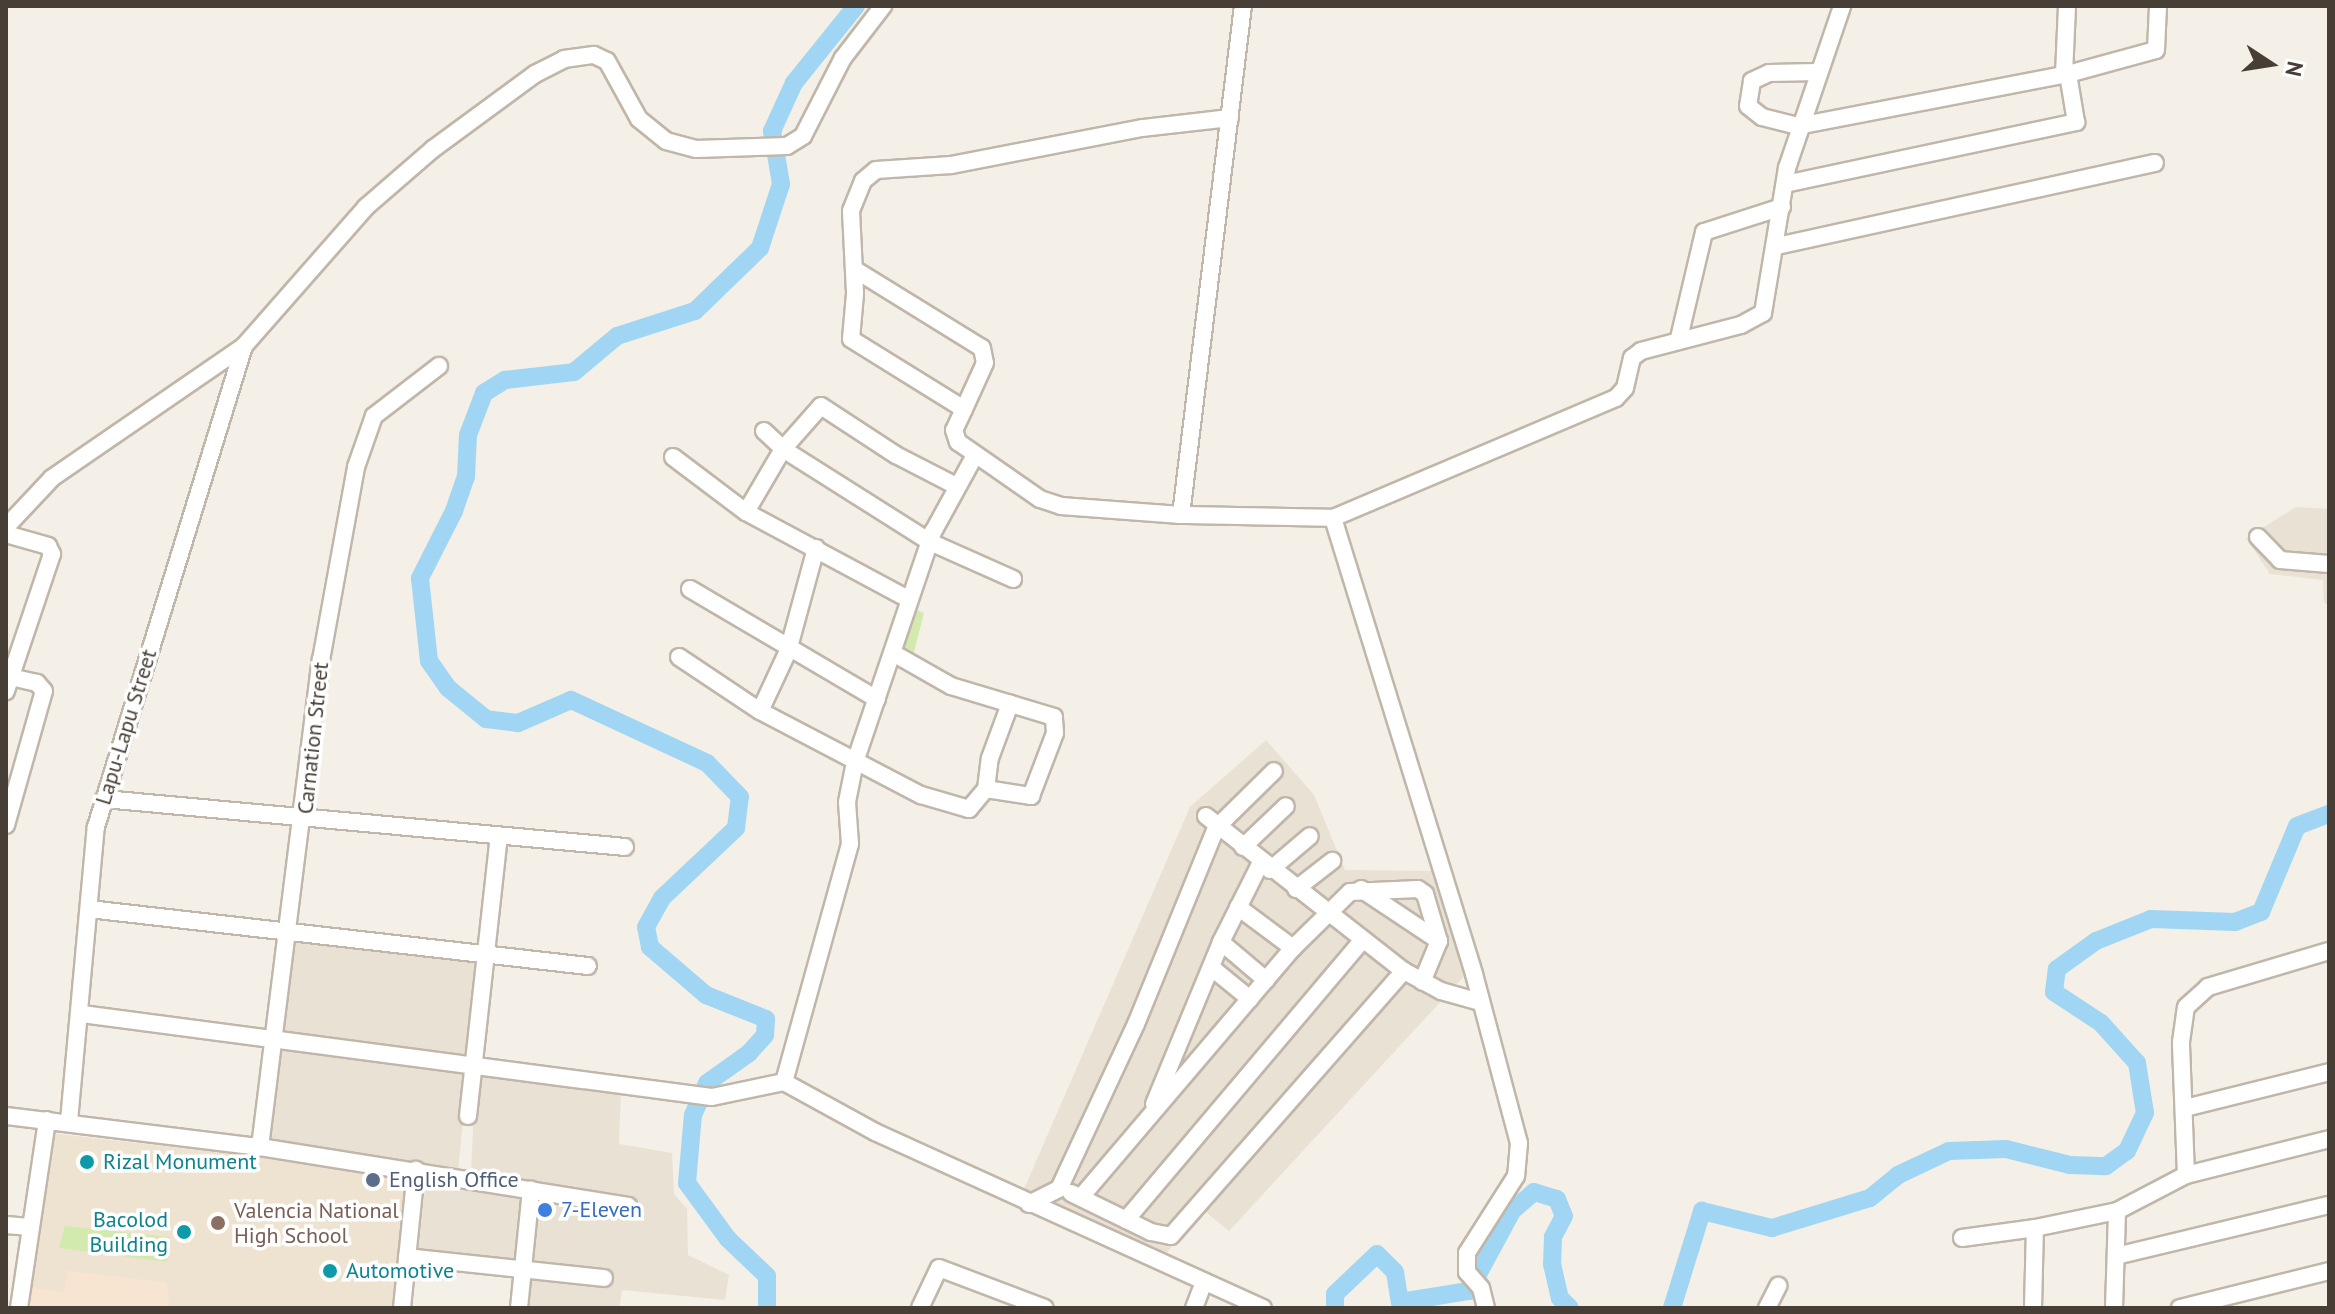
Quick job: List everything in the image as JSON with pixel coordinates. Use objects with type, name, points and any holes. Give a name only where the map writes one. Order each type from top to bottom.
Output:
[{"type":"street","points":[[6,527],[52,478],[244,346],[366,207],[433,149],[535,74],[564,59],[594,55],[607,61],[639,119],[666,141],[696,149],[787,146],[803,136],[843,58],[883,6]]},
{"type":"street","points":[[1181,515],[1243,6]]},
{"type":"street","points":[[854,269],[982,348],[985,363],[954,436],[974,457],[1040,499],[1061,506],[1181,515],[1333,518],[1616,398],[1636,354],[1679,338],[1732,327],[1763,313],[1798,126],[1842,6]]},
{"type":"street","points":[[1785,184],[2076,122],[2068,74],[2067,6]]},
{"type":"street","points":[[1817,72],[1769,73],[1752,81],[1748,106],[1762,117],[1798,126],[2068,74],[2156,50],[2158,6]]},
{"type":"street","points":[[964,409],[851,339],[854,269],[851,211],[863,181],[876,170],[951,165],[1142,128],[1230,118]]},
{"type":"street","points":[[1777,246],[2155,163]]},
{"type":"street","points":[[1679,338],[1704,232],[1782,207]]},
{"type":"street","name":"Lapu-Lapu Street","points":[[69,1121],[82,1014],[94,840],[244,346]]},
{"type":"street","name":"Carnation Street","points":[[260,1147],[305,820],[321,660],[363,436],[374,416],[439,366]]},
{"type":"street","points":[[746,512],[783,449],[821,406],[896,455],[956,486]]},
{"type":"street","points":[[764,431],[783,449],[930,542],[1013,579]]},
{"type":"street","points":[[673,457],[746,512],[908,599]]},
{"type":"street","points":[[784,1082],[850,844],[847,802],[855,762],[893,653],[908,599],[930,542],[956,486],[974,457]]},
{"type":"street","points":[[1333,518],[1480,1002],[1520,1162],[1467,1253],[1467,1272],[1481,1288],[1486,1308]]},
{"type":"street","points":[[6,534],[48,546],[52,554],[8,684],[37,683],[44,691],[6,825]]},
{"type":"street","points":[[2258,537],[2280,560],[2329,564]]},
{"type":"street","points":[[760,711],[788,651],[816,548]]},
{"type":"street","points":[[690,589],[788,651],[877,699]]},
{"type":"street","points":[[893,653],[951,686],[1052,715],[1055,733],[1031,796],[986,789]]},
{"type":"street","points":[[679,657],[760,711],[855,762],[921,795],[964,808],[973,808],[986,789],[990,758],[1010,704]]},
{"type":"street","points":[[1029,1204],[1059,1189],[1136,1024],[1211,822],[1274,771]]},
{"type":"street","points":[[104,799],[305,820],[625,847]]},
{"type":"street","points":[[1243,847],[1286,806]]},
{"type":"street","points":[[1211,822],[1404,971],[1422,982],[1480,1002]]},
{"type":"street","points":[[468,1116],[499,836]]},
{"type":"street","points":[[1147,1120],[1238,907],[1266,866],[1310,836]]},
{"type":"street","points":[[1296,889],[1332,861]]},
{"type":"street","points":[[1081,1197],[1293,948],[1328,912],[1360,889],[1422,891],[1439,941],[1422,982]]},
{"type":"street","points":[[1360,889],[1439,941]]},
{"type":"street","points":[[1238,907],[1293,948]]},
{"type":"street","points":[[89,909],[291,929],[588,966]]},
{"type":"street","points":[[1126,1220],[1363,940]]},
{"type":"street","points":[[1221,942],[1266,980]]},
{"type":"street","points":[[2186,1175],[2181,1042],[2186,1007],[2195,996],[2329,951]]},
{"type":"street","points":[[1212,968],[1250,999]]},
{"type":"street","points":[[1059,1189],[1161,1236],[1176,1232],[1404,971]]},
{"type":"street","points":[[82,1014],[687,1095],[712,1097],[784,1082],[875,1132],[1203,1284],[1263,1308]]},
{"type":"street","points":[[2185,1108],[2329,1072]]},
{"type":"street","points":[[6,1116],[69,1121],[260,1147],[628,1206]]},
{"type":"street","points":[[19,1308],[47,1120]]},
{"type":"street","points":[[1962,1238],[2035,1228],[2117,1211],[2186,1175],[2329,1139]]},
{"type":"street","points":[[402,1308],[416,1170]]},
{"type":"street","points":[[519,1308],[531,1190]]},
{"type":"street","points":[[2116,1256],[2329,1205]]},
{"type":"street","points":[[2114,1308],[2117,1211]]},
{"type":"street","points":[[6,1225],[30,1227]]},
{"type":"street","points":[[2033,1308],[2035,1228]]},
{"type":"street","points":[[407,1257],[604,1278]]},
{"type":"street","points":[[920,1308],[939,1268],[1045,1308]]},
{"type":"street","points":[[2180,1308],[2329,1271]]},
{"type":"street","points":[[1194,1308],[1203,1284]]},
{"type":"street","points":[[1767,1308],[1778,1286]]},
{"type":"shaded area","points":[[2296,507],[2329,509],[2329,605],[2324,603],[2323,580],[2270,574],[2246,538]]},
{"type":"shaded area","points":[[1266,740],[1314,795],[1345,870],[1436,871],[1467,973],[1229,1231],[1202,1209],[1161,1260],[1021,1196],[1190,807]]},
{"type":"shaded area","points":[[293,934],[490,956],[477,1060],[282,1030]]},
{"type":"shaded area","points":[[279,1045],[468,1069],[458,1172],[268,1138]]},
{"type":"shaded area","points":[[476,1072],[621,1090],[619,1144],[672,1153],[674,1194],[687,1209],[688,1255],[729,1275],[725,1300],[622,1290],[619,1308],[525,1308],[537,1198],[631,1214],[633,1200],[471,1172]]},
{"type":"shaded area","name":"Valencia National High School","points":[[49,1133],[406,1174],[392,1308],[169,1308],[167,1283],[68,1271],[64,1292],[26,1287]]},
{"type":"shaded area","points":[[426,1177],[526,1194],[517,1264],[418,1255]]},
{"type":"shaded area","points":[[67,1271],[168,1283],[169,1308],[24,1308],[26,1287]]},
{"type":"green space","points":[[909,607],[924,613],[913,656],[897,650]]},
{"type":"green space","points":[[65,1226],[170,1237],[167,1262],[59,1248]]},
{"type":"waterway","points":[[767,1308],[767,1276],[728,1239],[687,1183],[693,1115],[707,1083],[749,1053],[765,1035],[766,1019],[706,995],[650,947],[646,927],[662,898],[736,828],[740,797],[707,763],[571,700],[518,723],[486,719],[448,688],[429,661],[420,578],[454,511],[466,477],[468,435],[484,393],[505,380],[574,372],[617,336],[695,311],[760,248],[781,184],[772,131],[794,83],[856,6]]},
{"type":"waterway","points":[[1672,1308],[1702,1211],[1772,1228],[1870,1198],[1898,1175],[1949,1151],[2006,1149],[2070,1165],[2106,1166],[2127,1151],[2145,1113],[2137,1063],[2101,1023],[2054,992],[2057,969],[2096,941],[2151,919],[2235,922],[2261,912],[2297,826],[2329,814]]},
{"type":"waterway","points":[[1335,1308],[1335,1294],[1377,1254],[1395,1272],[1400,1302],[1469,1291],[1512,1211],[1534,1192],[1557,1199],[1564,1216],[1553,1237],[1552,1264],[1560,1298],[1570,1308]]},
{"type":"place","name":"Rizal Monument","points":[[87,1162]]},
{"type":"place","name":"English Office","points":[[373,1180]]},
{"type":"place","name":"7-Eleven","points":[[545,1210]]},
{"type":"place","name":"Valencia National High School","points":[[218,1223]]},
{"type":"place","name":"Bacolod Building","points":[[184,1232]]},
{"type":"place","name":"Automotive","points":[[330,1271]]}]
